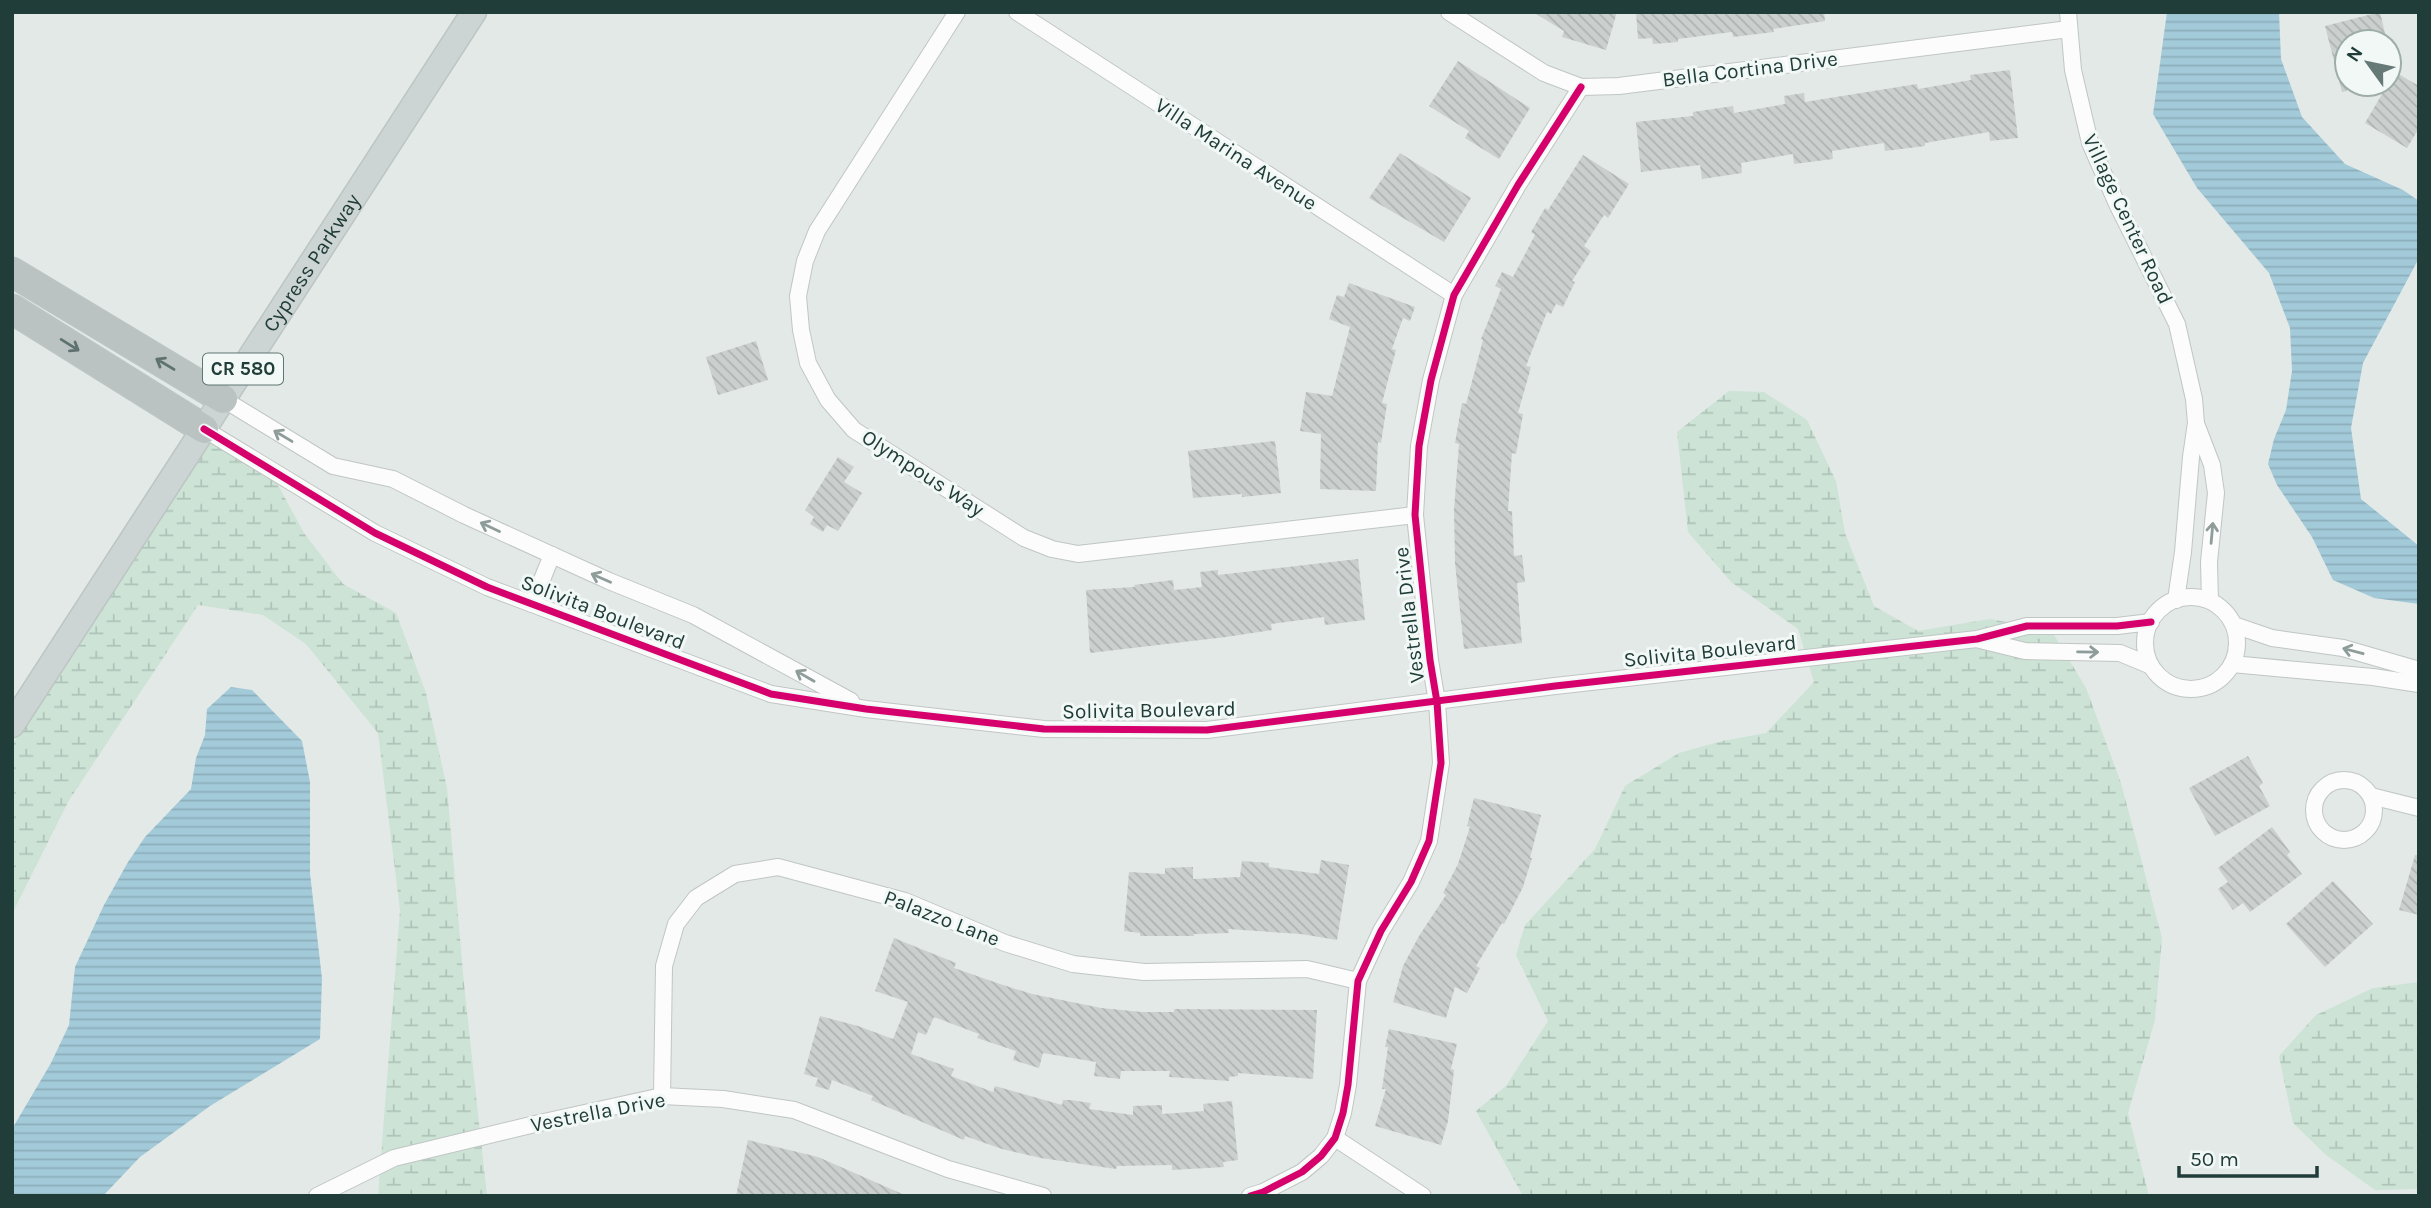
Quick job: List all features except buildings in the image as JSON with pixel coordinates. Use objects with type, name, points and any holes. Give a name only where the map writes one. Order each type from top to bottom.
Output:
[{"type":"highway","points":[[12,272],[223,400]]},
{"type":"highway","points":[[12,309],[204,429]]},
{"type":"main road","name":"Cypress Parkway","points":[[12,726],[474,12]]},
{"type":"street","name":"Olympous Way","points":[[957,12],[817,231],[805,261],[798,296],[800,330],[808,363],[828,400],[854,429],[1024,538],[1052,550],[1078,554],[1415,515]]},
{"type":"street","name":"Villa Marina Avenue","points":[[1017,12],[1454,295]]},
{"type":"street","name":"Bella Cortina Drive","points":[[1449,12],[1544,73],[1581,87],[1619,86],[2069,21]]},
{"type":"street","name":"Village Center Road","points":[[2069,21],[2073,70],[2090,143],[2177,324],[2194,400],[2196,424],[2176,600]]},
{"type":"street","name":"Vestrella Drive","points":[[1250,1196],[1301,1172],[1321,1156],[1335,1138],[1348,1085],[1358,981],[1381,931],[1411,882],[1429,841],[1441,762],[1437,702],[1415,515],[1419,446],[1431,380],[1454,295],[1518,185],[1581,87]]},
{"type":"street","name":"Solivita Boulevard","points":[[223,400],[333,466],[393,479],[608,581],[693,615],[866,709]]},
{"type":"street","name":"Village Center Road","points":[[2196,424],[2212,465],[2216,493],[2209,562],[2210,601]]},
{"type":"street","name":"Solivita Boulevard","points":[[204,429],[375,533],[487,587],[771,694],[866,709],[1044,729],[1207,730],[1977,639],[2027,626],[2117,626],[2151,622]]},
{"type":"street","points":[[532,604],[552,555]]},
{"type":"street","points":[[2187,596],[2210,601],[2227,614],[2234,625],[2236,641],[2229,671],[2218,681],[2192,690],[2173,687],[2157,676],[2149,665],[2144,643],[2151,622],[2163,606],[2187,596]]},
{"type":"street","points":[[2234,625],[2272,638],[2343,648],[2419,670]]},
{"type":"street","name":"Solivita Boulevard","points":[[1977,639],[2025,651],[2120,653],[2149,665]]},
{"type":"street","points":[[2232,663],[2419,684]]},
{"type":"street","points":[[2371,796],[2419,808]]},
{"type":"street","name":"Palazzo Lane","points":[[662,1096],[664,966],[676,924],[696,898],[735,874],[778,867],[905,901],[1005,943],[1073,964],[1144,972],[1307,970],[1358,981]]},
{"type":"street","name":"Vestrella Drive","points":[[317,1196],[394,1158],[662,1096],[723,1099],[794,1110],[948,1169],[1043,1196]]},
{"type":"street","points":[[1335,1138],[1423,1196]]},
{"type":"green space","points":[[1729,391],[1764,392],[1807,420],[1836,481],[1845,533],[1874,606],[1918,631],[1990,619],[2051,630],[2086,688],[2121,783],[2162,938],[2155,1020],[2128,1113],[2149,1196],[1523,1196],[1476,1111],[1506,1086],[1548,1021],[1516,955],[1525,925],[1595,849],[1625,786],[1679,753],[1766,733],[1814,682],[1798,629],[1731,582],[1688,532],[1677,432]]},
{"type":"green space","points":[[213,435],[273,476],[304,533],[343,584],[396,613],[426,693],[447,788],[464,984],[487,1196],[378,1196],[400,910],[378,733],[306,644],[263,615],[198,605],[68,802],[12,914],[12,745]]},
{"type":"green space","points":[[2419,982],[2419,1189],[2375,1190],[2326,1155],[2293,1123],[2279,1056],[2316,1015],[2373,988]]},
{"type":"water","points":[[2167,12],[2279,12],[2281,59],[2302,117],[2345,164],[2403,190],[2419,201],[2419,258],[2363,363],[2351,428],[2361,499],[2419,546],[2419,604],[2374,598],[2333,580],[2312,537],[2277,485],[2268,464],[2274,439],[2286,410],[2292,371],[2290,328],[2269,273],[2197,188],[2153,114]]},
{"type":"water","points":[[231,687],[252,690],[302,741],[310,782],[310,873],[322,979],[320,1039],[210,1106],[140,1157],[103,1196],[12,1196],[12,1129],[51,1063],[69,1025],[75,967],[128,862],[145,837],[191,789],[196,758],[205,735],[207,709]]},
{"type":"cycle path","points":[[1250,1196],[1302,1172],[1321,1156],[1335,1138],[1348,1085],[1358,981],[1381,931],[1411,882],[1429,841],[1441,763],[1437,702],[1415,515],[1419,446],[1431,380],[1454,295],[1518,185],[1581,87]]},
{"type":"cycle path","points":[[204,429],[375,533],[487,587],[771,694],[866,709],[1044,729],[1207,730],[1555,686],[1977,639],[2027,626],[2117,626],[2151,622]]}]
